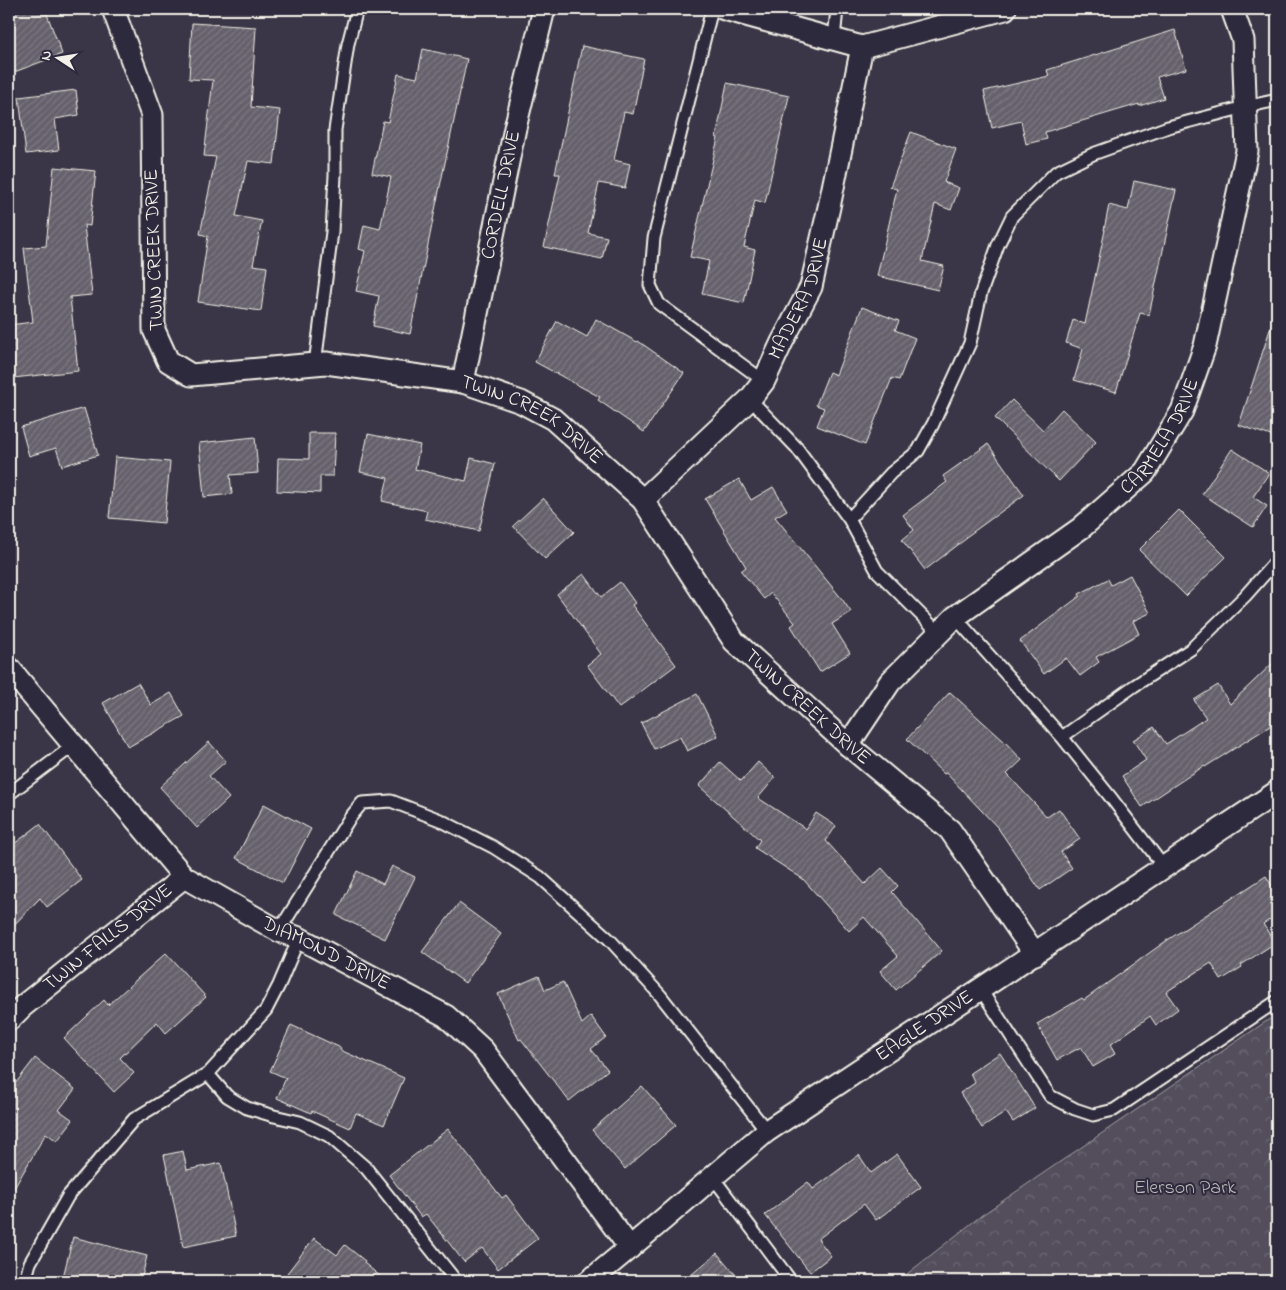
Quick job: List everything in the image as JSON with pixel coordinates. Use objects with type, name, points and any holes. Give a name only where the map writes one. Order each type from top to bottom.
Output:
[{"type":"street","name":"TWIN CREEK DRIVE","points":[[113,9],[152,115],[154,330],[168,361],[191,375],[326,363],[463,382],[521,402],[553,419],[643,500],[734,642],[848,745],[950,830],[1035,954]]},
{"type":"street","name":"CORDELL DRIVE","points":[[463,382],[515,128],[544,9]]},
{"type":"street","points":[[724,9],[862,47],[1005,9]]},
{"type":"street","name":"CARMELA DRIVE","points":[[848,745],[890,682],[955,617],[1082,528],[1145,472],[1182,411],[1205,346],[1247,151],[1243,40],[1232,9]]},
{"type":"street","name":"MADERA DRIVE","points":[[643,500],[750,399],[764,381],[810,287],[862,47]]},
{"type":"street","name":"DIAMOND DRIVE","points":[[9,668],[184,877],[289,935],[446,1016],[483,1050],[630,1248]]},
{"type":"street","name":"EAGLE DRIVE","points":[[589,1281],[767,1131],[1277,792]]},
{"type":"street","name":"TWIN FALLS DRIVE","points":[[9,1020],[23,1006],[184,877]]},
{"type":"lane","points":[[315,364],[332,232],[335,130],[348,44],[357,9]]},
{"type":"lane","points":[[712,9],[654,238],[650,285],[659,304],[764,381]]},
{"type":"lane","points":[[834,39],[837,9]]},
{"type":"lane","points":[[849,519],[891,473],[918,451],[970,343],[981,293],[998,245],[1012,216],[1056,172],[1086,157],[1168,127],[1277,100]]},
{"type":"lane","points":[[750,399],[798,448],[849,519],[877,571],[939,633]]},
{"type":"lane","points":[[1062,737],[1134,686],[1191,649],[1245,596],[1277,560]]},
{"type":"lane","points":[[955,617],[1062,737],[1164,867]]},
{"type":"lane","points":[[9,794],[74,745]]},
{"type":"lane","points":[[25,1281],[30,1263],[68,1196],[134,1119],[208,1074],[266,1010],[280,985],[289,935],[349,819],[362,803],[391,801],[440,820],[493,847],[540,877],[610,940],[660,995],[767,1131]]},
{"type":"lane","points":[[981,990],[1050,1096],[1075,1109],[1094,1115],[1114,1110],[1277,1001]]},
{"type":"lane","points":[[208,1074],[228,1096],[247,1108],[300,1122],[329,1136],[366,1168],[456,1281]]},
{"type":"lane","points":[[712,1176],[791,1281]]},
{"type":"green space","name":"Elerson Park","points":[[1277,1014],[1277,1281],[898,1281],[982,1215]]},
{"type":"building","points":[[25,9],[45,9],[62,54],[9,74],[9,15]]},
{"type":"building","points":[[192,23],[256,27],[251,107],[280,110],[274,164],[248,161],[236,216],[262,221],[253,265],[267,267],[261,311],[198,302],[208,236],[200,234],[216,157],[204,156],[213,80],[189,79]]},
{"type":"building","points":[[1175,30],[1186,69],[1157,77],[1164,98],[1045,132],[1047,139],[1026,144],[1021,121],[992,128],[984,91],[1049,76],[1047,70]]},
{"type":"building","points":[[582,46],[644,59],[633,114],[624,112],[614,160],[630,164],[625,188],[599,183],[588,233],[607,237],[602,259],[544,247],[560,174],[555,174]]},
{"type":"building","points":[[423,49],[467,59],[410,334],[373,326],[379,296],[356,291],[365,251],[359,249],[364,225],[380,229],[391,177],[372,173],[383,121],[388,122],[398,74],[417,78]]},
{"type":"building","points":[[727,83],[789,96],[765,203],[755,200],[744,247],[755,250],[744,303],[702,294],[709,261],[690,257],[718,138],[716,137]]},
{"type":"building","points":[[76,90],[79,115],[55,119],[59,150],[26,154],[19,97]]},
{"type":"building","points":[[911,132],[956,149],[944,182],[959,188],[951,210],[935,204],[922,261],[944,266],[938,290],[877,276],[897,189],[890,187]]},
{"type":"building","points":[[54,167],[96,171],[90,226],[84,225],[92,295],[70,297],[78,371],[13,378],[9,325],[33,322],[24,248],[46,246]]},
{"type":"building","points":[[1134,181],[1176,190],[1149,315],[1140,313],[1116,392],[1074,380],[1083,349],[1066,343],[1073,320],[1085,324],[1109,205],[1128,210]]},
{"type":"building","points":[[862,307],[899,321],[895,330],[915,338],[899,380],[892,378],[865,445],[817,426],[824,408],[816,405],[829,372],[836,375]]},
{"type":"building","points":[[596,319],[638,341],[684,373],[644,432],[598,400],[600,397],[535,362],[557,321],[587,337]]},
{"type":"building","points":[[1273,320],[1277,320],[1277,438],[1239,425]]},
{"type":"building","points":[[1012,400],[1043,430],[1062,409],[1096,442],[1059,481],[995,418]]},
{"type":"building","points":[[84,408],[98,455],[62,466],[56,448],[29,456],[21,427]]},
{"type":"building","points":[[309,433],[335,433],[333,476],[320,476],[320,493],[277,491],[278,458],[309,459]]},
{"type":"building","points":[[368,434],[420,445],[415,469],[466,481],[471,458],[495,464],[479,531],[425,519],[427,511],[382,501],[388,478],[360,472]]},
{"type":"building","points":[[255,437],[258,473],[230,475],[232,494],[204,497],[199,443]]},
{"type":"building","points":[[988,444],[1024,495],[966,537],[925,570],[902,540],[914,530],[903,515],[947,482],[943,476]]},
{"type":"building","points":[[1232,449],[1269,473],[1253,497],[1267,506],[1253,527],[1202,494]]},
{"type":"building","points":[[115,457],[170,462],[164,523],[109,518]]},
{"type":"building","points":[[739,479],[751,500],[773,487],[787,510],[775,517],[851,612],[832,624],[850,653],[820,672],[791,626],[795,623],[771,593],[764,599],[741,571],[746,567],[705,499]]},
{"type":"building","points":[[543,498],[574,532],[545,559],[513,526]]},
{"type":"building","points":[[1179,510],[1226,557],[1186,596],[1139,550]]},
{"type":"building","points":[[584,574],[601,597],[620,582],[635,603],[632,605],[676,665],[619,708],[587,665],[601,654],[557,594]]},
{"type":"building","points":[[1130,575],[1150,613],[1133,621],[1139,634],[1096,657],[1099,662],[1080,676],[1066,658],[1044,674],[1020,641],[1080,596],[1079,594],[1108,579],[1111,585]]},
{"type":"building","points":[[1277,659],[1277,718],[1270,726],[1142,807],[1122,776],[1146,760],[1133,740],[1154,727],[1166,744],[1206,718],[1194,700],[1218,685],[1230,704]]},
{"type":"building","points":[[138,683],[151,705],[171,693],[184,716],[128,747],[103,703]]},
{"type":"building","points":[[950,692],[1022,760],[1007,774],[1047,817],[1059,809],[1080,839],[1061,852],[1072,868],[1040,890],[998,828],[946,773],[944,774],[907,739]]},
{"type":"building","points":[[697,694],[718,736],[687,751],[680,737],[654,749],[641,723]]},
{"type":"building","points":[[209,742],[226,761],[209,776],[229,798],[197,828],[160,787]]},
{"type":"building","points":[[720,762],[741,781],[758,762],[775,778],[758,798],[806,829],[816,813],[836,826],[826,841],[865,884],[882,868],[898,886],[892,892],[942,951],[896,990],[880,971],[898,956],[864,917],[849,931],[803,879],[755,848],[760,840],[699,786]]},
{"type":"building","points":[[264,804],[311,829],[283,883],[236,858]]},
{"type":"building","points":[[40,824],[82,880],[47,907],[40,898],[9,930],[9,848]]},
{"type":"building","points":[[392,866],[415,877],[385,939],[336,915],[357,871],[383,884]]},
{"type":"building","points":[[1266,876],[1277,894],[1277,915],[1263,924],[1275,943],[1221,980],[1211,963],[1166,992],[1178,1009],[1156,1025],[1150,1016],[1110,1045],[1115,1054],[1093,1067],[1081,1047],[1057,1060],[1037,1024],[1082,998],[1084,1000],[1166,941]]},
{"type":"building","points":[[459,903],[501,934],[465,983],[422,952]]},
{"type":"building","points":[[166,953],[206,997],[166,1033],[157,1022],[120,1058],[134,1073],[114,1092],[64,1038],[104,1000],[108,1005]]},
{"type":"building","points":[[539,976],[545,990],[563,982],[582,1024],[591,1016],[606,1037],[591,1049],[608,1070],[569,1101],[521,1039],[519,1040],[498,994]]},
{"type":"building","points":[[291,1025],[341,1048],[340,1050],[404,1078],[384,1125],[356,1113],[350,1128],[277,1098],[286,1078],[270,1071]]},
{"type":"building","points":[[1000,1053],[1035,1108],[1013,1122],[1006,1112],[982,1128],[960,1093],[975,1083],[970,1073]]},
{"type":"building","points":[[35,1058],[75,1089],[59,1110],[73,1120],[57,1141],[46,1133],[9,1197],[9,1092]]},
{"type":"building","points":[[642,1086],[676,1125],[625,1169],[592,1130]]},
{"type":"building","points":[[448,1129],[502,1198],[506,1195],[538,1238],[498,1269],[482,1248],[464,1262],[426,1214],[421,1217],[389,1175]]},
{"type":"building","points":[[183,1151],[187,1170],[221,1163],[236,1236],[183,1247],[164,1155]]},
{"type":"building","points":[[897,1154],[921,1187],[876,1220],[864,1204],[818,1239],[831,1256],[810,1272],[765,1215],[808,1182],[813,1189],[859,1155],[871,1173]]},
{"type":"building","points":[[73,1237],[147,1256],[141,1281],[62,1281]]},
{"type":"building","points":[[314,1238],[337,1255],[345,1245],[386,1281],[281,1281]]},
{"type":"building","points":[[717,1253],[741,1281],[684,1281]]}]
